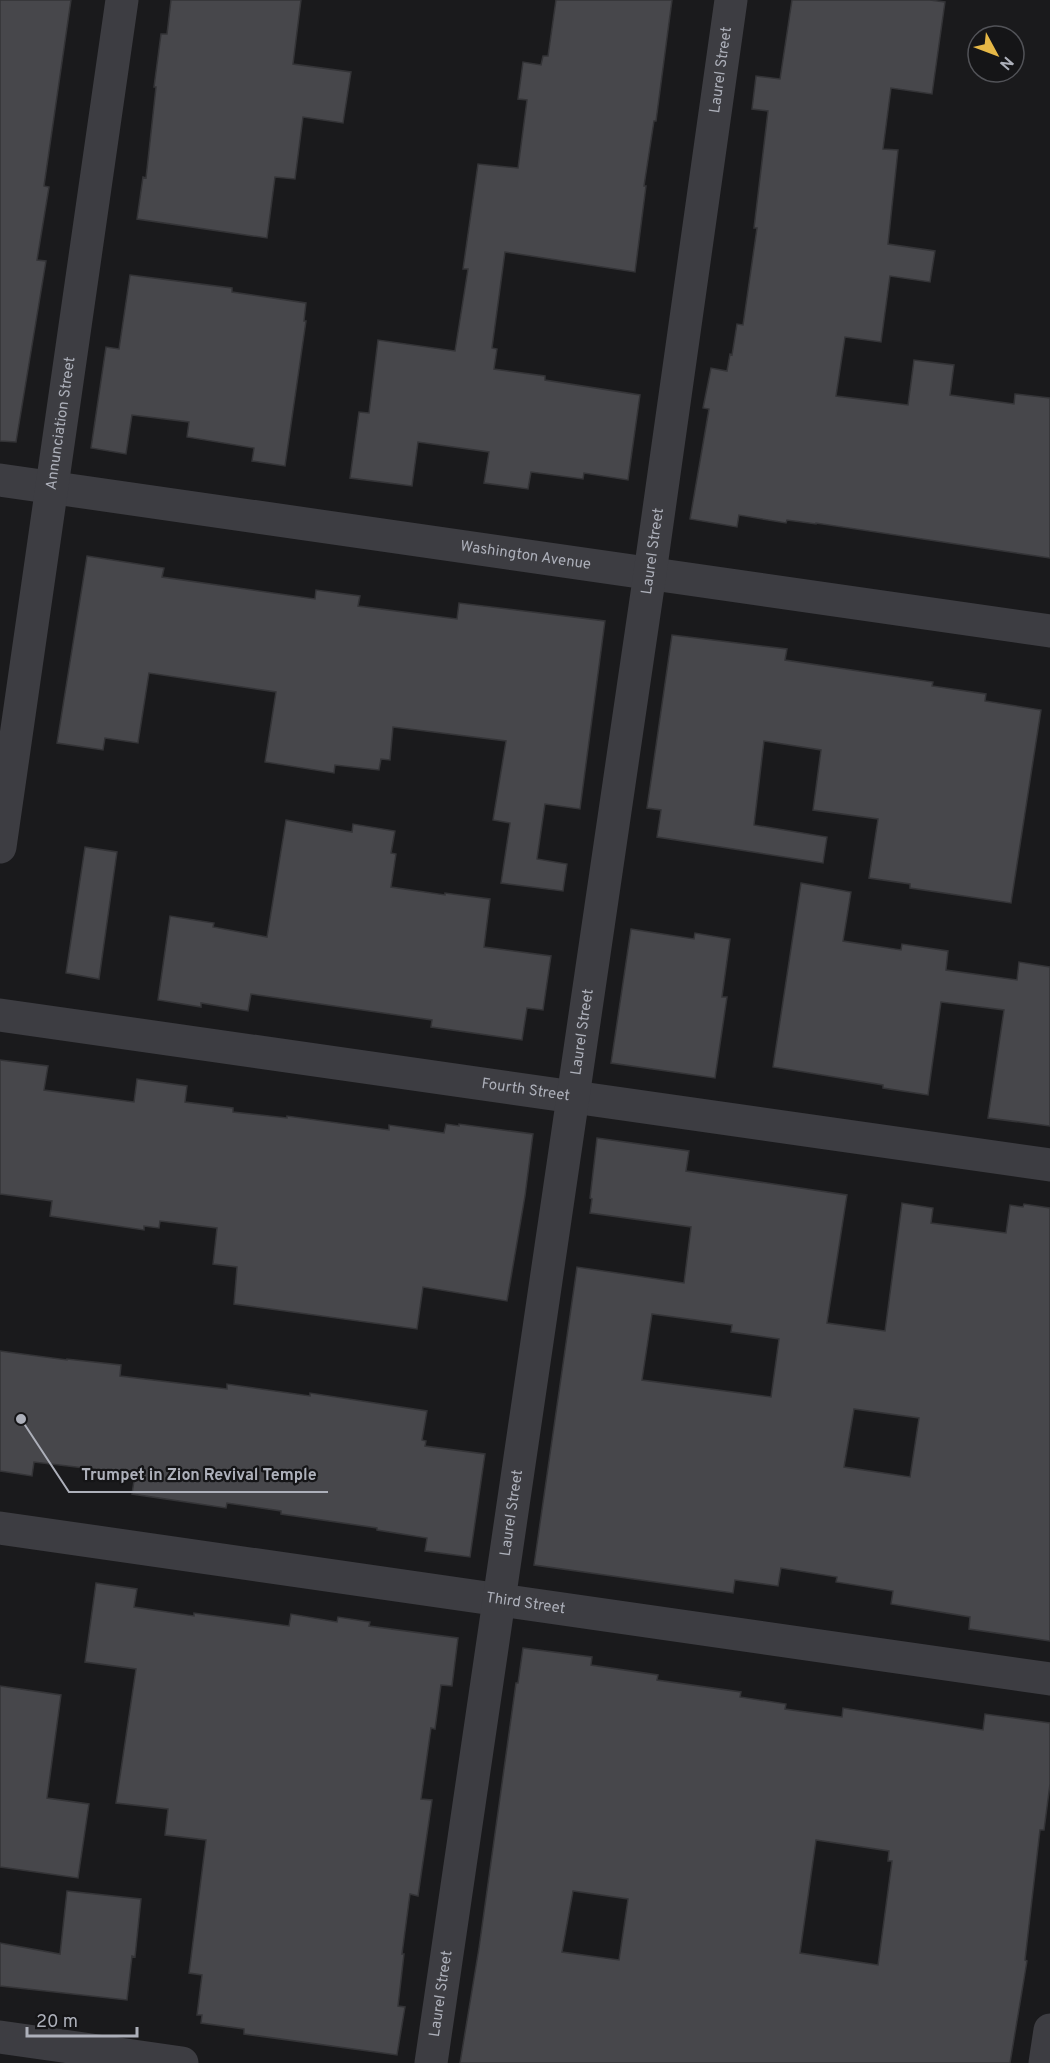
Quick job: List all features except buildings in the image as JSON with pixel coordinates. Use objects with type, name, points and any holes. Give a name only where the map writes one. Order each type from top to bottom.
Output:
[{"type":"street","name":"Annunciation Street","points":[[0,847],[122,0]]},
{"type":"street","name":"Laurel Street","points":[[431,2063],[650,573],[731,0]]},
{"type":"street","name":"Washington Avenue","points":[[0,480],[1050,631]]},
{"type":"street","name":"Fourth Street","points":[[0,1015],[1050,1165]]},
{"type":"street","name":"Third Street","points":[[0,1528],[1050,1680]]},
{"type":"street","points":[[1045,2063],[1050,2030]]},
{"type":"street","points":[[0,2037],[182,2063]]},
{"type":"place","name":"Trumpet in Zion Revival Temple","points":[[21,1419]]}]
